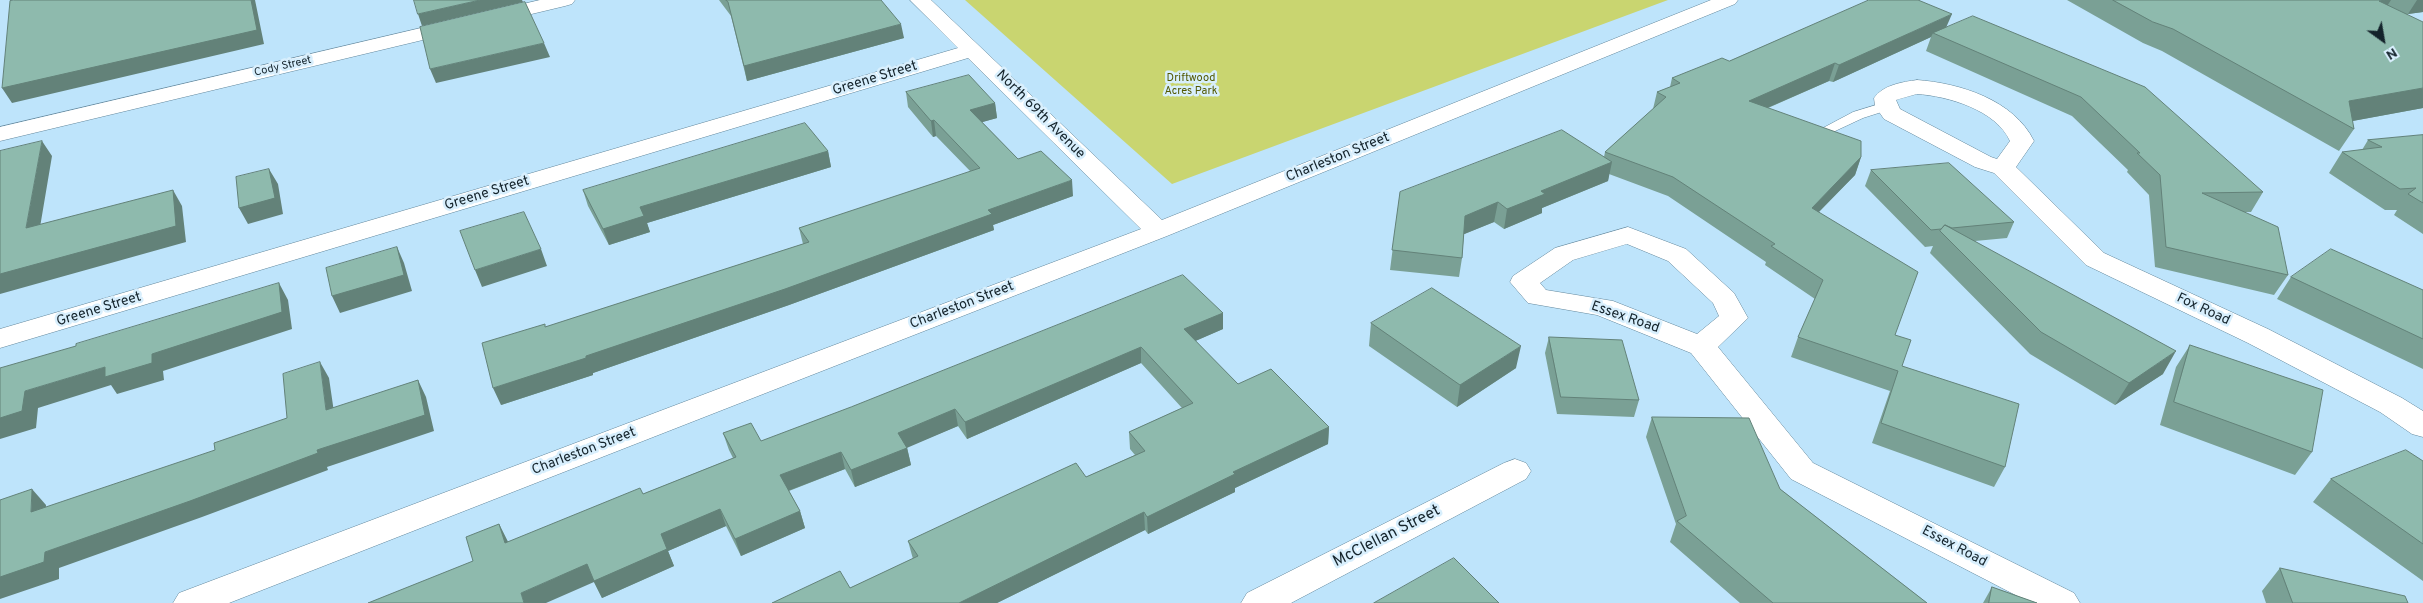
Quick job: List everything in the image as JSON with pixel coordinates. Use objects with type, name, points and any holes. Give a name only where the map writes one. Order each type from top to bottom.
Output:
[{"type":"street","name":"Cody Street","points":[[0,134],[565,0]]},
{"type":"street","name":"North 69th Avenue","points":[[920,0],[974,50],[1158,231]]},
{"type":"street","name":"Charleston Street","points":[[191,603],[1158,231],[1728,0]]},
{"type":"street","name":"Greene Street","points":[[0,339],[974,50]]},
{"type":"street","points":[[1886,106],[1885,98],[1892,92],[1919,87],[1953,93],[1980,104],[2004,119],[2020,134],[2022,141],[2003,168]]},
{"type":"street","name":"Fox Road","points":[[1886,106],[1892,114],[1983,162],[2003,168],[2095,259],[2266,340],[2391,405],[2423,426]]},
{"type":"street","name":"Essex Road","points":[[1701,346],[1734,318],[1724,299],[1677,255],[1628,235],[1564,254],[1523,282],[1538,297],[1604,307],[1701,346],[1802,471],[1912,525],[2062,603]]},
{"type":"street","name":"McClellan Street","points":[[1258,603],[1515,471]]},
{"type":"lane","points":[[1828,129],[1858,115],[1886,106]]},
{"type":"green space","name":"Driftwood Acres Park","points":[[965,0],[1668,0],[1172,184]]},
{"type":"building","points":[[251,0],[257,30],[2,88],[10,1]]},
{"type":"building","points":[[414,0],[480,0],[418,14]]},
{"type":"building","points":[[726,0],[881,0],[901,24],[744,66]]},
{"type":"building","points":[[1869,0],[1918,0],[1952,14],[1839,65],[1835,63],[1749,101],[1861,141],[1861,157],[1812,208],[1918,272],[1895,335],[1911,340],[1902,366],[2019,404],[2005,467],[1881,423],[1898,371],[1798,337],[1823,280],[1771,246],[1775,244],[1673,177],[1605,152],[1666,97],[1657,92],[1680,83],[1672,78],[1722,58],[1729,61]]},
{"type":"building","points":[[2113,0],[2386,0],[2379,1],[2423,22],[2423,88],[2349,101],[2354,129],[2173,29],[2153,22]]},
{"type":"building","points":[[525,2],[544,43],[430,69],[420,27]]},
{"type":"building","points":[[1973,16],[2145,87],[2263,192],[2202,193],[2278,227],[2288,275],[2166,247],[2160,175],[2137,153],[2140,153],[2081,97],[1933,33]]},
{"type":"building","points":[[969,75],[995,103],[970,110],[1018,159],[1041,151],[1072,180],[988,210],[992,214],[785,289],[493,388],[482,343],[545,324],[545,327],[809,242],[799,228],[980,168],[934,120],[931,121],[906,92]]},
{"type":"building","points":[[805,123],[828,151],[640,207],[644,216],[603,229],[583,190]]},
{"type":"building","points":[[1562,130],[1612,162],[1541,191],[1545,194],[1507,209],[1498,202],[1465,216],[1462,258],[1392,250],[1400,192]]},
{"type":"building","points":[[2423,135],[2423,203],[2408,194],[2416,188],[2400,189],[2342,152],[2382,147],[2368,140]]},
{"type":"building","points":[[42,141],[26,228],[173,190],[176,226],[0,274],[0,151]]},
{"type":"building","points":[[1949,163],[2014,222],[1952,228],[1945,225],[1941,229],[1931,230],[1871,170]]},
{"type":"building","points":[[269,169],[275,198],[239,208],[236,177]]},
{"type":"building","points":[[524,212],[541,249],[475,270],[460,231]]},
{"type":"building","points":[[1945,225],[2176,351],[2129,383],[2041,332],[1940,231]]},
{"type":"building","points":[[397,247],[404,275],[332,296],[326,268]]},
{"type":"building","points":[[2331,249],[2423,290],[2423,339],[2291,277]]},
{"type":"building","points":[[1183,275],[1223,313],[1184,329],[1238,384],[1271,369],[1329,427],[1233,472],[1235,474],[1147,517],[1144,512],[959,603],[772,603],[840,571],[850,588],[918,556],[908,541],[989,503],[1076,463],[1086,477],[1145,451],[1129,432],[1193,403],[1141,347],[965,422],[955,409],[898,433],[907,448],[851,470],[841,452],[780,475],[800,511],[735,539],[720,509],[661,534],[667,549],[594,581],[587,564],[521,593],[524,603],[368,603],[473,561],[466,537],[499,524],[505,543],[640,488],[643,494],[736,457],[723,433],[751,423],[761,441]]},
{"type":"building","points":[[279,283],[282,312],[152,354],[152,363],[105,377],[105,367],[25,391],[22,411],[0,418],[0,368]]},
{"type":"building","points":[[1432,288],[1521,346],[1460,385],[1371,323]]},
{"type":"building","points":[[1549,337],[1622,340],[1639,400],[1561,397]]},
{"type":"building","points":[[2190,345],[2323,390],[2312,452],[2174,402]]},
{"type":"building","points":[[320,362],[326,410],[418,380],[425,415],[317,450],[318,453],[190,501],[45,552],[44,562],[0,577],[0,500],[32,489],[31,512],[215,450],[214,443],[287,418],[283,374]]},
{"type":"building","points":[[1652,417],[1749,418],[1780,489],[1927,603],[1773,603],[1677,521],[1686,516]]},
{"type":"building","points":[[2406,450],[2423,461],[2423,544],[2331,479]]},
{"type":"building","points":[[1454,558],[1499,603],[1374,603]]},
{"type":"building","points":[[2280,568],[2405,596],[2408,603],[2293,603]]},
{"type":"building","points":[[1992,587],[2037,603],[1989,603]]}]
